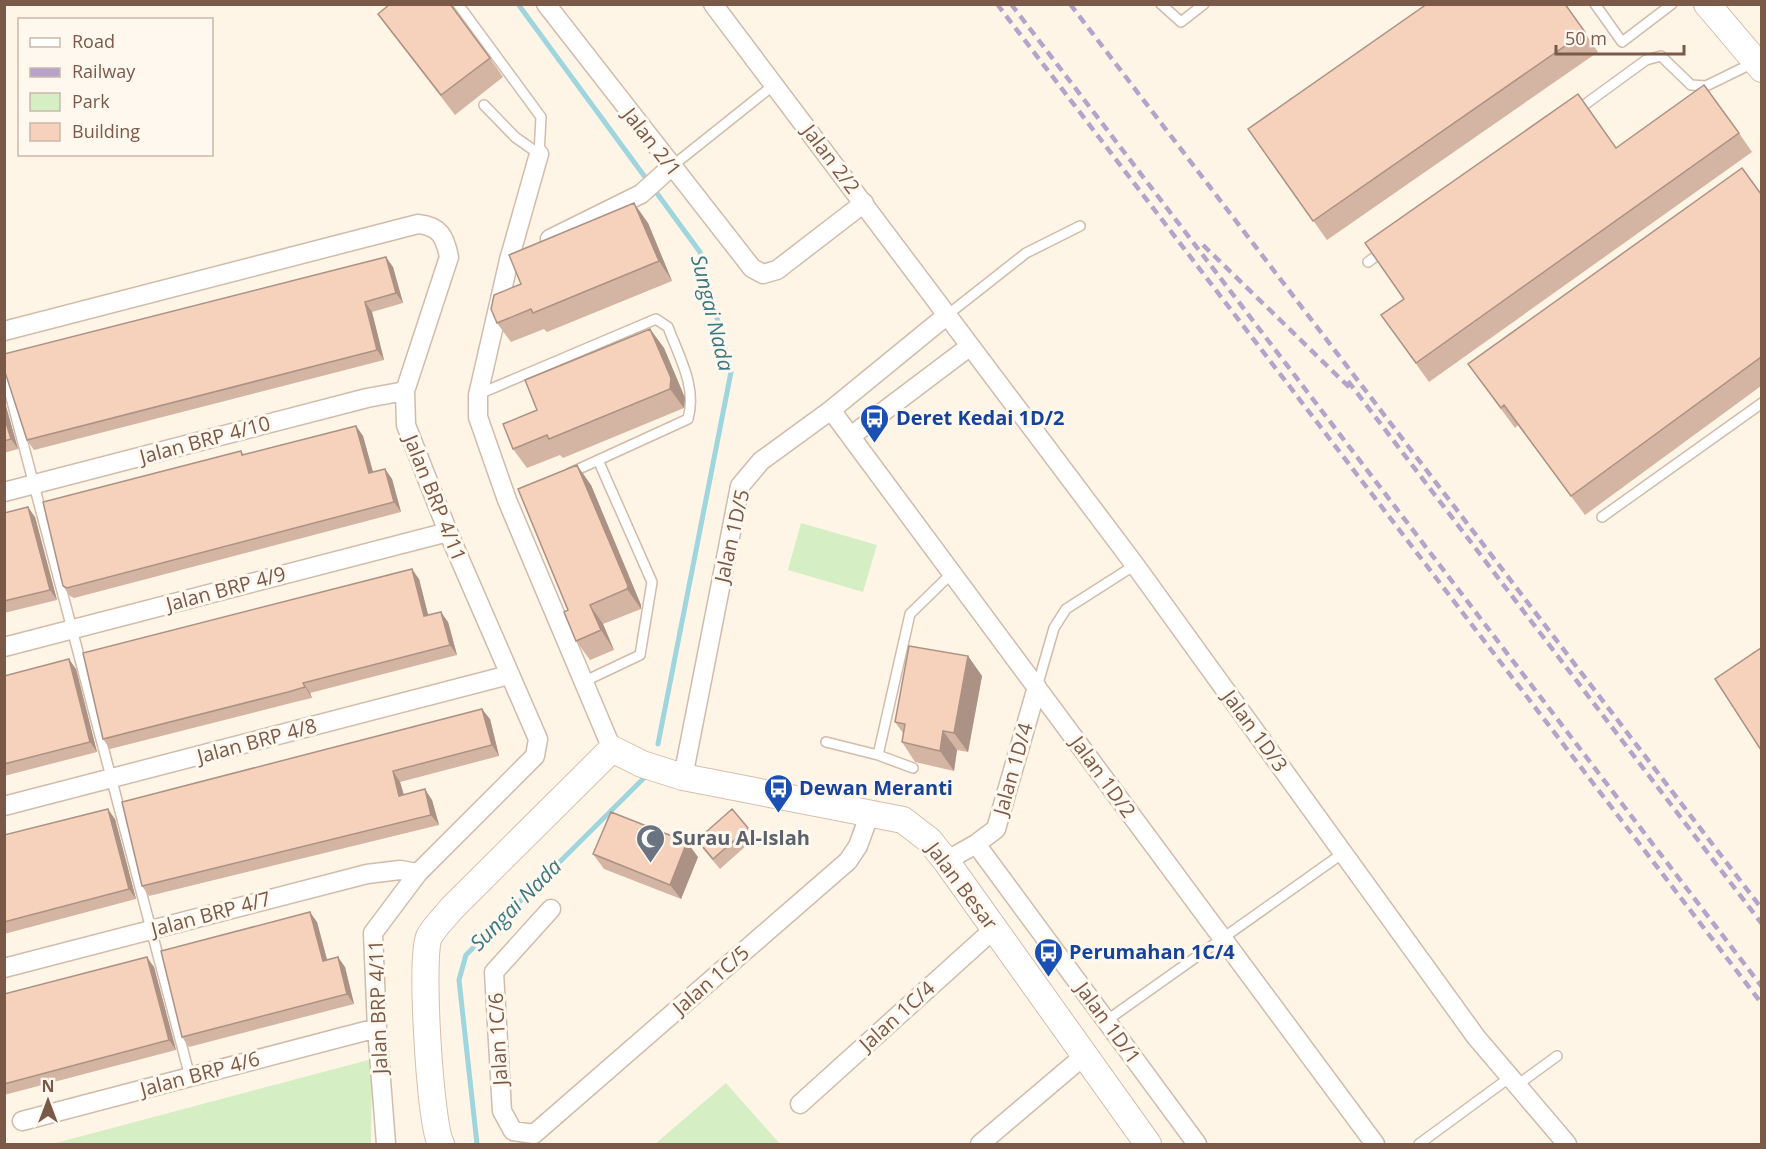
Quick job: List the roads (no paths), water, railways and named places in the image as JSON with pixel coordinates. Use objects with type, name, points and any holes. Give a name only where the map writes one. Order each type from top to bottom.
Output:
[{"type":"street","name":"Jalan 2/1","points":[[546,4],[665,174],[752,268],[763,274],[777,270],[864,202]]},
{"type":"street","name":"Jalan 2/2","points":[[713,4],[864,202],[946,316]]},
{"type":"street","points":[[1707,4],[1759,66]]},
{"type":"street","points":[[441,1144],[432,1095],[425,961],[429,937],[452,908],[612,749],[583,682],[478,417],[478,395],[509,260],[539,154]]},
{"type":"street","points":[[509,260],[641,194],[665,174]]},
{"type":"street","name":"Jalan BRP 4/11","points":[[4,332],[418,224],[430,225],[441,231],[449,257],[405,391],[406,425],[448,532],[538,739],[535,756],[418,873],[373,933],[377,1028],[386,1144]]},
{"type":"street","name":"Jalan 1D/3","points":[[946,316],[1135,565],[1476,1037],[1567,1144]]},
{"type":"street","name":"Jalan 1D/5","points":[[683,777],[740,486],[761,461],[831,410],[946,316]]},
{"type":"street","points":[[851,436],[969,347]]},
{"type":"street","name":"Jalan BRP 4/10","points":[[4,492],[367,398],[405,391]]},
{"type":"street","name":"Jalan 1D/2","points":[[831,410],[1376,1144]]},
{"type":"street","name":"Jalan BRP 4/9","points":[[4,647],[448,532]]},
{"type":"street","name":"Jalan BRP 4/8","points":[[4,806],[509,675]]},
{"type":"street","name":"Jalan 1D/4","points":[[946,861],[976,844],[996,829],[1037,687]]},
{"type":"street","name":"Jalan Besar","points":[[612,749],[642,764],[683,777],[903,820],[929,840],[946,861],[1148,1144]]},
{"type":"street","name":"Jalan 1C/5","points":[[534,1134],[848,861],[858,846],[870,813]]},
{"type":"street","name":"Jalan 1D/1","points":[[976,844],[1197,1144]]},
{"type":"street","name":"Jalan BRP 4/7","points":[[4,968],[367,874],[400,870],[418,873]]},
{"type":"street","name":"Jalan 1C/6","points":[[534,1134],[513,1131],[502,1111],[494,972],[551,909]]},
{"type":"street","name":"Jalan 1C/4","points":[[800,1104],[994,929]]},
{"type":"street","name":"Jalan BRP 4/6","points":[[22,1120],[377,1028]]},
{"type":"street","points":[[980,1144],[1084,1055]]},
{"type":"lane","points":[[458,4],[541,117],[539,154]]},
{"type":"lane","points":[[1161,4],[1181,22],[1204,4]]},
{"type":"lane","points":[[1595,4],[1622,42],[1672,4]]},
{"type":"lane","points":[[1569,116],[1646,60],[1661,56],[1691,85],[1698,86],[1706,86],[1759,66]]},
{"type":"lane","points":[[665,174],[775,84]]},
{"type":"lane","points":[[484,105],[514,136],[539,154]]},
{"type":"lane","points":[[946,316],[1026,253],[1080,226]]},
{"type":"lane","points":[[1368,262],[1396,241]]},
{"type":"lane","points":[[478,395],[656,319],[661,320],[668,327],[691,389],[692,404],[688,419],[558,478]]},
{"type":"lane","points":[[4,371],[190,1077]]},
{"type":"lane","points":[[1602,517],[1761,403]]},
{"type":"lane","points":[[583,682],[640,655],[652,582],[598,460]]},
{"type":"lane","points":[[1037,687],[1054,628],[1066,609],[1135,565]]},
{"type":"lane","points":[[878,755],[910,614],[952,573]]},
{"type":"lane","points":[[826,742],[878,755],[913,768]]},
{"type":"lane","points":[[1106,1020],[1343,853]]},
{"type":"lane","points":[[1419,1144],[1557,1056]]},
{"type":"waterway","name":"Sungai Nada","points":[[518,4],[700,252],[731,372],[658,744]]},
{"type":"waterway","name":"Sungai Nada","points":[[477,1144],[459,980],[466,955],[647,775]]},
{"type":"railway","points":[[997,4],[1762,1004]]},
{"type":"railway","points":[[1011,4],[1762,987]]},
{"type":"railway","points":[[1070,4],[1762,909]]},
{"type":"railway","points":[[1203,245],[1351,389]]},
{"type":"railway","points":[[1348,381],[1762,924]]},
{"type":"place","name":"Deret Kedai 1D/2","points":[[875,444]]},
{"type":"place","name":"Dewan Meranti","points":[[778,814]]},
{"type":"place","name":"Surau Al-Islah","points":[[651,864]]},
{"type":"place","name":"Perumahan 1C/4","points":[[1048,978]]}]
